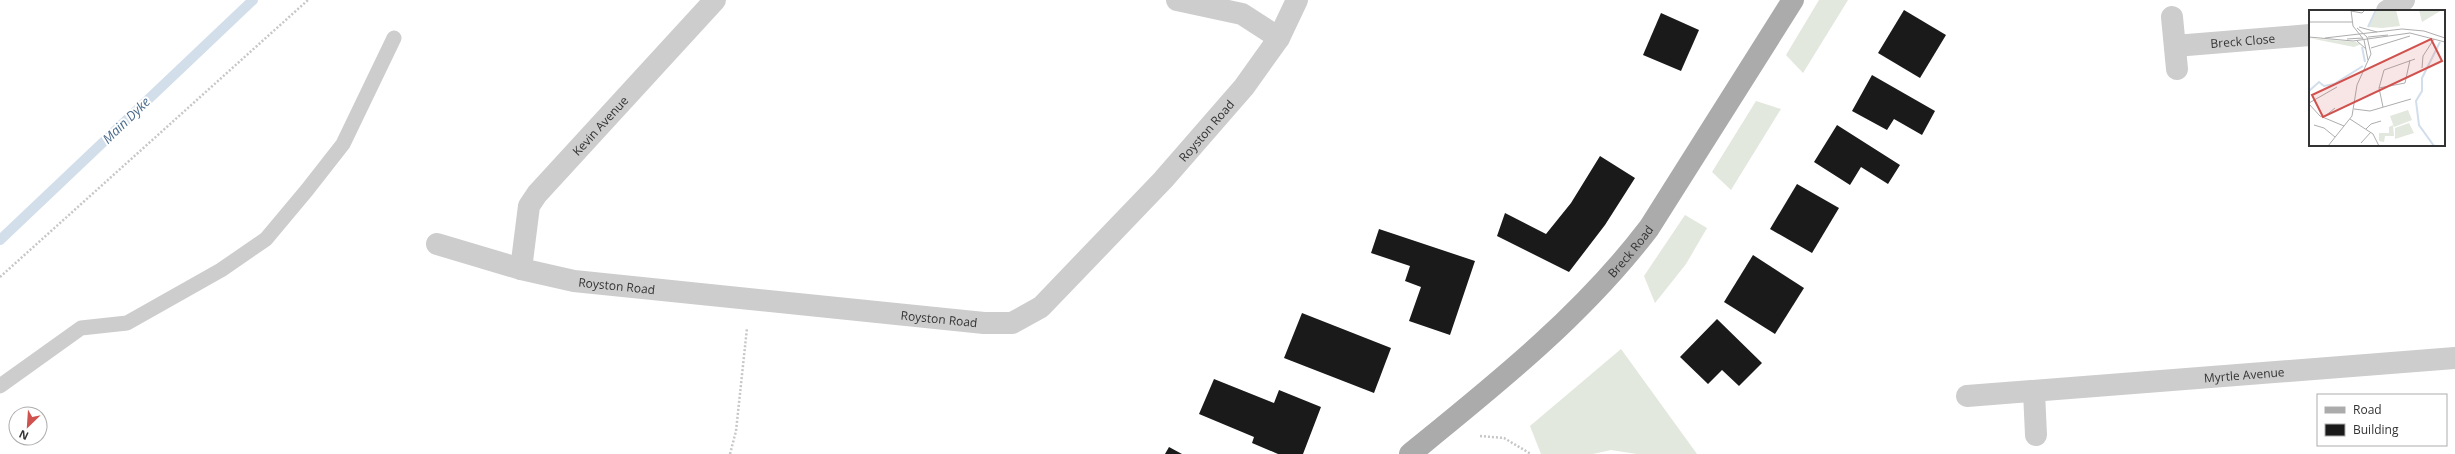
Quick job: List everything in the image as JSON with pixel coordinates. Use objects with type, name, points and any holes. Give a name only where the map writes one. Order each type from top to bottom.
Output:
[{"type":"main road","name":"Breck Road","points":[[1410,454],[1554,332],[1622,264],[1649,228],[1793,0]]},
{"type":"street","name":"Kevin Avenue","points":[[521,269],[529,206],[537,194],[715,0]]},
{"type":"street","points":[[1177,0],[1242,14],[1279,38]]},
{"type":"street","name":"Royston Road","points":[[437,244],[521,269],[574,281],[984,323],[1012,323],[1041,307],[1163,180],[1244,87],[1279,38],[1297,0]]},
{"type":"street","points":[[2389,10],[2404,0]]},
{"type":"street","points":[[2172,17],[2177,69]]},
{"type":"street","name":"Breck Close","points":[[2175,46],[2309,36]]},
{"type":"street","name":"Myrtle Avenue","points":[[1967,396],[2034,392],[2455,358]]},
{"type":"street","points":[[2034,392],[2036,435]]},
{"type":"lane","points":[[0,386],[81,328],[127,323],[221,270],[266,239],[343,144],[394,38]]},
{"type":"path","points":[[0,277],[308,0]]},
{"type":"path","points":[[730,454],[736,431],[750,299]]},
{"type":"path","points":[[1483,431],[1478,435],[1504,438],[1531,454]]},
{"type":"shaded area","points":[[1819,0],[1848,0],[1803,73],[1786,55]]},
{"type":"shaded area","points":[[1756,101],[1781,109],[1731,190],[1712,172]]},
{"type":"shaded area","points":[[1685,215],[1707,228],[1686,264],[1655,303],[1644,276]]},
{"type":"shaded area","points":[[1621,349],[1697,454],[1637,454],[1611,450],[1593,454],[1541,454],[1530,426]]},
{"type":"building","points":[[1904,10],[1946,35],[1920,78],[1878,53]]},
{"type":"building","points":[[1661,13],[1699,30],[1681,71],[1643,55]]},
{"type":"building","points":[[1872,75],[1935,111],[1922,135],[1894,119],[1887,130],[1852,111]]},
{"type":"building","points":[[1837,125],[1900,165],[1888,184],[1861,167],[1850,185],[1814,162]]},
{"type":"building","points":[[1600,156],[1635,178],[1605,225],[1569,272],[1497,236],[1505,213],[1546,234],[1571,203]]},
{"type":"building","points":[[1797,184],[1839,208],[1812,253],[1770,229]]},
{"type":"building","points":[[1379,229],[1475,261],[1450,335],[1409,321],[1421,287],[1405,281],[1410,266],[1371,253]]},
{"type":"building","points":[[1753,255],[1804,288],[1775,334],[1724,302]]},
{"type":"building","points":[[1302,313],[1391,348],[1374,393],[1284,358]]},
{"type":"building","points":[[1717,319],[1762,363],[1739,386],[1722,370],[1708,384],[1680,357]]},
{"type":"building","points":[[1214,379],[1274,403],[1279,390],[1321,407],[1303,454],[1278,454],[1252,443],[1254,437],[1199,414]]},
{"type":"building","points":[[1169,447],[1182,454],[1165,454]]},
{"type":"waterway","name":"Main Dyke","points":[[0,240],[253,0]]}]
